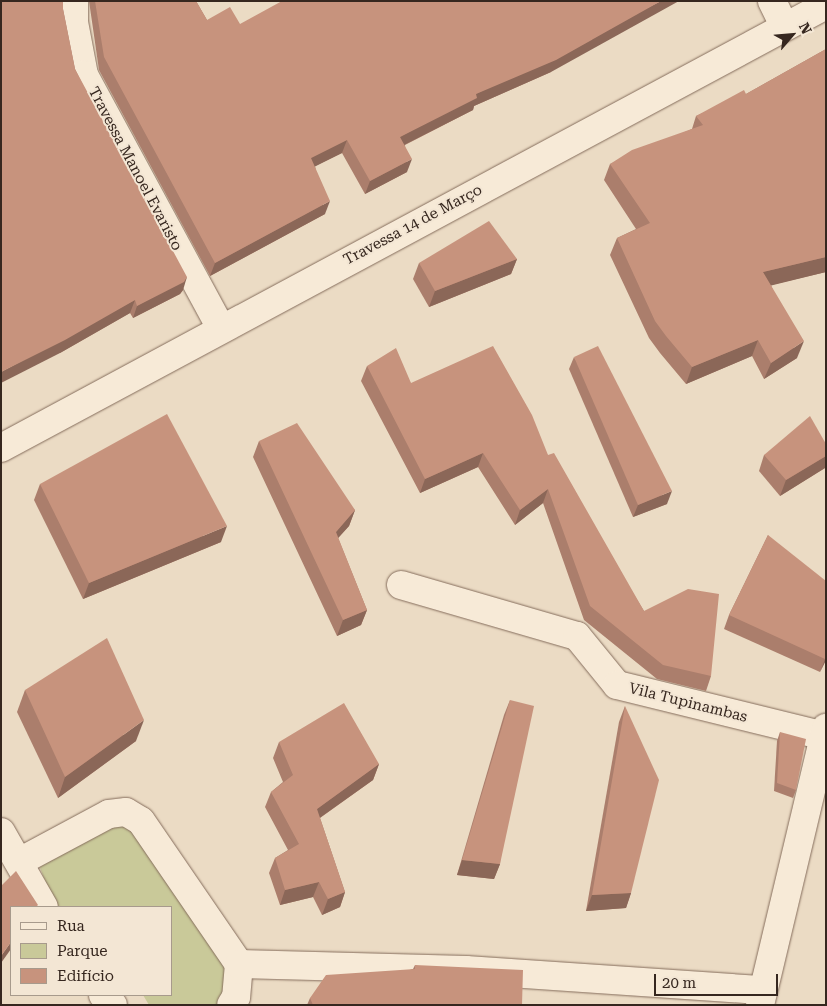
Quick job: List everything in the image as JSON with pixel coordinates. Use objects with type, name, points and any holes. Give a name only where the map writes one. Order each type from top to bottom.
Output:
[{"type":"street","name":"Travessa Manoel Evaristo","points":[[74,1],[74,22],[84,75],[221,328]]},
{"type":"street","points":[[772,1],[784,26]]},
{"type":"street","name":"Travessa 14 de Março","points":[[1,448],[784,26],[826,6]]},
{"type":"street","name":"Vila Tupinambas","points":[[402,584],[577,636],[617,685],[825,732]]},
{"type":"street","points":[[239,964],[466,970],[761,997],[825,732]]},
{"type":"street","points":[[19,862],[109,814],[126,812],[141,821],[239,964],[236,997],[231,1005]]},
{"type":"street","points":[[1,832],[43,906]]},
{"type":"green space","points":[[130,800],[246,990],[230,1005],[149,1005],[144,996],[172,996],[172,906],[54,906],[35,853]]},
{"type":"building","points":[[1,1],[63,1],[75,69],[187,277],[184,282],[137,306],[135,300],[65,340],[1,372]]},
{"type":"building","points":[[95,1],[196,1],[207,20],[230,7],[240,24],[282,1],[661,1],[556,60],[476,94],[477,98],[400,137],[412,159],[370,181],[347,140],[311,158],[330,201],[215,263],[104,57]]},
{"type":"building","points":[[826,49],[826,257],[763,272],[804,341],[771,363],[758,340],[692,367],[655,321],[617,238],[650,223],[610,164],[632,150],[703,125],[696,116],[744,90],[746,94]]},
{"type":"building","points":[[489,221],[517,259],[435,291],[419,263]]},
{"type":"building","points":[[493,346],[532,415],[548,455],[554,453],[644,611],[688,589],[719,594],[711,676],[663,665],[590,606],[548,489],[520,510],[483,453],[425,479],[367,366],[396,348],[411,383]]},
{"type":"building","points":[[598,346],[672,491],[638,505],[574,357]]},
{"type":"building","points":[[167,414],[227,526],[89,583],[40,484]]},
{"type":"building","points":[[810,416],[826,444],[826,456],[786,480],[764,455]]},
{"type":"building","points":[[297,423],[355,510],[336,532],[367,610],[343,620],[259,441]]},
{"type":"building","points":[[768,535],[826,581],[825,659],[729,615]]},
{"type":"building","points":[[107,638],[144,720],[65,777],[25,690]]},
{"type":"building","points":[[510,700],[534,706],[500,864],[462,860]]},
{"type":"building","points":[[344,703],[379,764],[317,809],[345,892],[328,899],[319,882],[285,890],[275,858],[299,844],[271,792],[293,775],[279,742]]},
{"type":"building","points":[[625,706],[659,780],[631,893],[592,895]]},
{"type":"building","points":[[780,732],[806,739],[796,790],[777,783]]},
{"type":"building","points":[[16,871],[38,905],[10,906],[10,943],[1,956],[1,886]]},
{"type":"building","points":[[415,965],[523,970],[522,1005],[313,1005],[310,998],[326,975],[415,969]]}]
